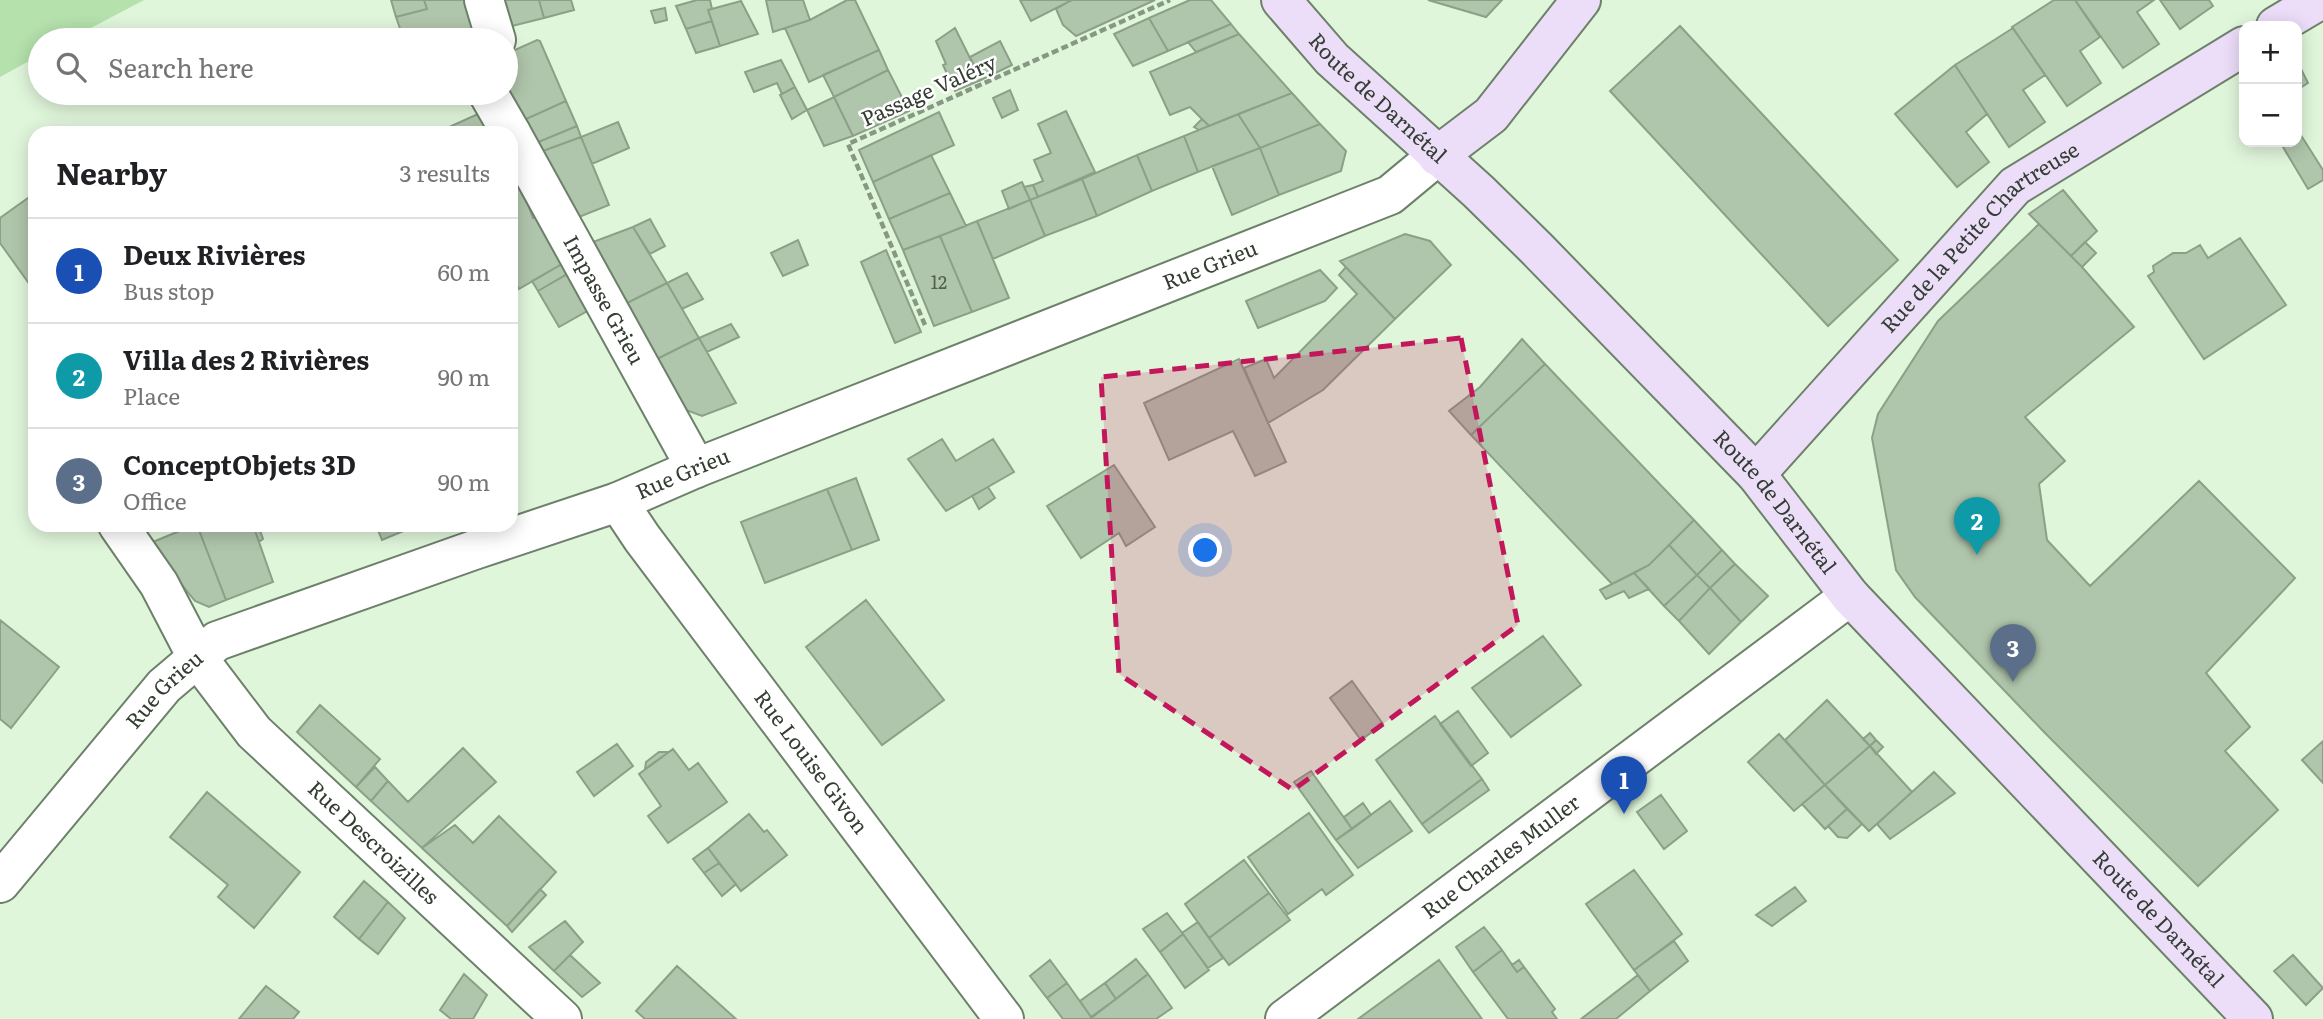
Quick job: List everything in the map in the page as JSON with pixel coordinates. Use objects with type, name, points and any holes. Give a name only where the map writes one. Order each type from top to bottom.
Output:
[{"type":"street","points":[[484,0],[492,28]]},
{"type":"street","name":"Route de Darnétal","points":[[1281,0],[1332,59],[1479,192],[1756,474],[1850,596],[2253,1019]]},
{"type":"street","points":[[1437,156],[1491,115],[1581,0]]},
{"type":"street","name":"Rue de la Petite Chartreuse","points":[[1756,474],[2015,186],[2239,49]]},
{"type":"street","name":"Impasse Grieu","points":[[495,105],[507,126]]},
{"type":"street","name":"Impasse Grieu","points":[[518,146],[696,468]]},
{"type":"street","name":"Rue Grieu","points":[[0,883],[164,686],[217,641],[618,502],[696,468],[1390,195],[1437,156]]},
{"type":"street","name":"Rue Louise Givon","points":[[618,502],[650,549],[1004,1019]]},
{"type":"street","name":"Rue Descroizilles","points":[[123,532],[159,584],[197,657],[254,732],[562,1019]]},
{"type":"street","name":"Rue Charles Muller","points":[[1285,1019],[1850,596]]},
{"type":"path","name":"Passage Valéry","points":[[944,370],[848,144],[1170,0]]},
{"type":"highlighted area","points":[[1461,338],[1518,625],[1293,790],[1119,674],[1101,377]]},
{"type":"green space","points":[[0,0],[144,0],[91,28],[28,28],[28,62],[0,77]]},
{"type":"building","points":[[391,0],[424,0],[427,9],[396,17]]},
{"type":"building","points":[[424,0],[470,0],[476,28],[400,28],[396,17],[427,9]]},
{"type":"building","points":[[491,0],[539,0],[544,18],[500,28]]},
{"type":"building","points":[[539,0],[571,0],[574,10],[544,18]]},
{"type":"building","points":[[697,0],[710,0],[712,9],[708,10],[712,21],[686,29],[676,6]]},
{"type":"building","points":[[766,0],[803,0],[810,20],[773,32]]},
{"type":"building","points":[[847,0],[855,0],[879,50],[809,82],[785,28],[810,20]]},
{"type":"building","points":[[1020,0],[1072,0],[1031,21]]},
{"type":"building","points":[[1072,0],[1155,0],[1076,36],[1063,25],[1056,9]]},
{"type":"building","points":[[1190,0],[1211,0],[1231,24],[1168,51],[1149,18]]},
{"type":"building","points":[[1428,0],[1502,0],[1486,17]]},
{"type":"building","points":[[2054,0],[2075,0],[2100,37],[2080,51],[2101,83],[2067,106],[2012,27]]},
{"type":"building","points":[[2075,0],[2154,0],[2137,12],[2159,44],[2123,68]]},
{"type":"building","points":[[2160,0],[2209,0],[2213,6],[2180,29]]},
{"type":"building","points":[[741,1],[758,34],[720,46],[708,10]]},
{"type":"building","points":[[665,8],[667,20],[655,23],[651,11]]},
{"type":"building","points":[[1149,18],[1168,51],[1133,66],[1114,34]]},
{"type":"building","points":[[712,21],[720,46],[696,53],[686,29]]},
{"type":"building","points":[[1231,24],[1239,34],[1196,52],[1188,42]]},
{"type":"building","points":[[1680,26],[1898,260],[1828,326],[1610,91]]},
{"type":"building","points":[[955,28],[981,80],[955,91],[936,41]]},
{"type":"building","points":[[2013,28],[2045,75],[2023,90],[2045,122],[2009,147],[1955,65]]},
{"type":"building","points":[[1239,34],[1292,93],[1209,126],[1190,107],[1170,115],[1150,72]]},
{"type":"building","points":[[540,41],[566,101],[524,120],[516,105],[518,105],[518,49]]},
{"type":"building","points":[[1000,41],[1012,65],[981,80],[970,57]]},
{"type":"building","points":[[879,50],[888,70],[834,97],[823,75]]},
{"type":"building","points":[[781,60],[795,87],[782,94],[777,83],[754,92],[745,72]]},
{"type":"building","points":[[1955,65],[1987,114],[1966,132],[1989,162],[1957,187],[1895,114]]},
{"type":"building","points":[[888,70],[909,111],[853,136],[834,97]]},
{"type":"building","points":[[2302,71],[2308,83],[2302,87]]},
{"type":"building","points":[[795,87],[807,110],[792,119],[780,95]]},
{"type":"building","points":[[1010,90],[1018,110],[1002,118],[993,98]]},
{"type":"building","points":[[1292,93],[1320,124],[1260,148],[1238,114]]},
{"type":"building","points":[[834,97],[853,136],[824,146],[807,110]]},
{"type":"building","points":[[566,101],[577,126],[536,143],[524,120]]},
{"type":"building","points":[[1066,111],[1095,172],[1038,197],[1033,185],[1043,181],[1034,160],[1051,153],[1038,124]]},
{"type":"building","points":[[939,112],[954,145],[873,182],[859,150]]},
{"type":"building","points":[[480,113],[485,126],[451,126]]},
{"type":"building","points":[[1238,114],[1260,148],[1198,172],[1184,136]]},
{"type":"building","points":[[1202,119],[1209,126],[1199,130],[1194,127]]},
{"type":"building","points":[[618,122],[629,148],[592,164],[581,137]]},
{"type":"building","points":[[1320,124],[1346,151],[1341,171],[1279,195],[1260,148]]},
{"type":"building","points":[[577,126],[581,137],[540,152],[536,143]]},
{"type":"building","points":[[1184,136],[1198,172],[1152,191],[1137,155]]},
{"type":"building","points":[[581,137],[609,205],[574,219],[543,151]]},
{"type":"building","points":[[2302,137],[2323,170],[2323,180],[2308,189],[2283,147],[2302,147]]},
{"type":"building","points":[[1260,148],[1279,195],[1232,215],[1212,166]]},
{"type":"building","points":[[931,155],[950,193],[889,219],[873,182]]},
{"type":"building","points":[[1137,155],[1152,191],[1097,216],[1082,179]]},
{"type":"building","points":[[1082,179],[1097,216],[1045,236],[1030,200]]},
{"type":"building","points":[[1022,182],[1030,200],[1009,209],[1002,191]]},
{"type":"building","points":[[1033,185],[1038,197],[1030,200],[1024,187]]},
{"type":"building","points":[[518,186],[521,186],[533,218],[538,217],[564,263],[519,289]]},
{"type":"building","points":[[2063,190],[2097,231],[2071,256],[2029,214]]},
{"type":"building","points":[[950,193],[966,226],[903,250],[889,219]]},
{"type":"building","points":[[28,198],[28,282],[0,243],[0,218]]},
{"type":"building","points":[[1030,200],[1045,236],[993,259],[977,221]]},
{"type":"building","points":[[650,219],[665,246],[650,254],[633,227]]},
{"type":"building","points":[[977,221],[1009,298],[972,312],[940,236]]},
{"type":"building","points":[[2039,224],[2082,267],[2134,327],[2025,417],[2065,461],[2039,484],[2047,540],[2090,586],[2199,481],[2295,578],[2206,673],[2250,727],[2225,751],[2278,810],[2198,886],[2045,733],[1915,597],[1896,570],[1872,438],[1878,414],[1938,321]]},
{"type":"building","points":[[633,227],[667,283],[627,303],[593,242]]},
{"type":"building","points":[[1405,234],[1430,241],[1451,265],[1395,319],[1340,261]]},
{"type":"building","points":[[940,236],[972,312],[934,326],[903,250]]},
{"type":"building","points":[[2240,238],[2286,305],[2204,359],[2148,276],[2154,272],[2153,266],[2173,253],[2186,253],[2200,245],[2208,258]]},
{"type":"building","points":[[798,240],[808,265],[783,276],[771,253]]},
{"type":"building","points":[[2085,242],[2096,253],[2082,267],[2071,256]]},
{"type":"building","points":[[886,250],[921,332],[895,343],[861,262]]},
{"type":"building","points":[[564,263],[569,273],[538,291],[532,281]]},
{"type":"building","points":[[1346,267],[1395,319],[1323,390],[1268,423],[1244,368],[1266,359],[1274,378],[1357,294],[1339,275]]},
{"type":"building","points":[[1320,270],[1337,288],[1325,301],[1258,328],[1246,301]]},
{"type":"building","points":[[569,273],[589,310],[559,327],[538,291]]},
{"type":"building","points":[[687,273],[703,299],[682,309],[667,283]]},
{"type":"building","points":[[667,283],[699,338],[657,359],[627,303]]},
{"type":"building","points":[[731,324],[739,337],[707,352],[699,338]]},
{"type":"building","points":[[699,338],[736,403],[702,416],[686,410],[657,359]]},
{"type":"building","points":[[1522,339],[1545,364],[1471,435],[1449,411],[1480,387]]},
{"type":"building","points":[[1239,359],[1286,462],[1255,476],[1233,431],[1169,460],[1144,403]]},
{"type":"building","points":[[1545,364],[1694,520],[1649,565],[1612,584],[1471,435]]},
{"type":"building","points":[[942,439],[956,461],[993,439],[1014,472],[946,511],[908,459]]},
{"type":"building","points":[[1114,465],[1155,527],[1126,546],[1119,533],[1081,558],[1047,506]]},
{"type":"building","points":[[856,478],[879,540],[852,550],[827,489]]},
{"type":"building","points":[[988,487],[995,498],[979,509],[972,496]]},
{"type":"building","points":[[827,489],[852,550],[765,583],[741,522]]},
{"type":"building","points":[[1694,520],[1722,550],[1697,575],[1669,545]]},
{"type":"building","points":[[177,532],[200,532],[226,600],[209,607],[195,601],[148,544]]},
{"type":"building","points":[[200,532],[255,532],[273,582],[226,600]]},
{"type":"building","points":[[255,532],[260,532],[263,539],[259,542]]},
{"type":"building","points":[[379,532],[401,532],[382,540]]},
{"type":"building","points":[[1669,545],[1697,575],[1664,606],[1634,573],[1649,565]]},
{"type":"building","points":[[1722,550],[1735,564],[1710,588],[1697,575]]},
{"type":"building","points":[[1735,564],[1768,596],[1741,622],[1710,588]]},
{"type":"building","points":[[1634,573],[1649,589],[1629,598],[1624,591],[1606,599],[1600,590]]},
{"type":"building","points":[[1697,575],[1710,588],[1679,621],[1664,606]]},
{"type":"building","points":[[1710,588],[1741,622],[1709,654],[1679,621]]},
{"type":"building","points":[[866,600],[944,700],[882,745],[806,647]]},
{"type":"building","points":[[0,620],[59,667],[11,728],[0,719]]},
{"type":"building","points":[[1543,636],[1581,685],[1511,737],[1472,688]]},
{"type":"building","points":[[1352,681],[1383,724],[1361,740],[1330,698]]},
{"type":"building","points":[[1827,700],[1870,746],[1825,785],[1785,740]]},
{"type":"building","points":[[320,705],[380,759],[356,787],[297,732]]},
{"type":"building","points":[[1458,711],[1488,753],[1471,766],[1440,724]]},
{"type":"building","points":[[1435,716],[1482,779],[1422,824],[1376,760]]},
{"type":"building","points":[[1870,733],[1876,740],[1870,746],[1863,739]]},
{"type":"building","points":[[1779,734],[1825,785],[1794,811],[1748,762]]},
{"type":"building","points":[[1876,740],[1883,747],[1876,754],[1870,746]]},
{"type":"building","points":[[2323,741],[2323,783],[2302,760]]},
{"type":"building","points":[[617,744],[633,766],[594,796],[577,772]]},
{"type":"building","points":[[1870,746],[1912,792],[1869,831],[1825,785]]},
{"type":"building","points":[[463,748],[496,782],[422,848],[371,801],[388,781],[408,802]]},
{"type":"building","points":[[673,749],[689,770],[698,763],[727,802],[668,843],[648,816],[661,806],[639,774]]},
{"type":"building","points":[[659,752],[669,752],[645,769],[646,762]]},
{"type":"building","points":[[375,767],[388,781],[371,801],[356,787]]},
{"type":"building","points":[[1311,771],[1352,829],[1336,840],[1294,782]]},
{"type":"building","points":[[1934,772],[1955,793],[1890,839],[1877,824]]},
{"type":"building","points":[[1482,779],[1489,790],[1429,833],[1422,824]]},
{"type":"building","points":[[1825,785],[1847,809],[1825,829],[1802,804]]},
{"type":"building","points":[[207,792],[300,872],[254,928],[218,897],[228,885],[170,837]]},
{"type":"building","points":[[1661,795],[1687,831],[1664,849],[1637,812]]},
{"type":"building","points":[[1390,801],[1412,831],[1358,868],[1336,840]]},
{"type":"building","points":[[1363,803],[1371,815],[1352,829],[1344,817]]},
{"type":"building","points":[[1847,809],[1862,824],[1847,838],[1838,837],[1828,826]]},
{"type":"building","points":[[1309,813],[1353,875],[1326,895],[1322,889],[1288,914],[1248,857]]},
{"type":"building","points":[[749,814],[764,832],[767,830],[787,855],[741,891],[708,848]]},
{"type":"building","points":[[499,816],[556,872],[507,926],[422,848],[455,825],[473,843]]},
{"type":"building","points":[[708,848],[719,863],[704,873],[693,859]]},
{"type":"building","points":[[1244,860],[1269,893],[1209,938],[1185,904]]},
{"type":"building","points":[[719,863],[736,884],[722,896],[704,873]]},
{"type":"building","points":[[1634,870],[1682,934],[1634,970],[1586,904]]},
{"type":"building","points":[[364,881],[388,902],[359,939],[334,917]]},
{"type":"building","points":[[1795,887],[1806,901],[1772,926],[1756,915]]},
{"type":"building","points":[[540,889],[546,895],[512,932],[507,926]]},
{"type":"building","points":[[1269,893],[1290,920],[1229,965],[1209,938]]},
{"type":"building","points":[[388,902],[405,918],[378,954],[359,939]]},
{"type":"building","points":[[1167,913],[1183,934],[1160,952],[1143,929]]},
{"type":"building","points":[[565,921],[583,942],[554,971],[529,947]]},
{"type":"building","points":[[1198,922],[1223,958],[1208,968],[1182,933]]},
{"type":"building","points":[[1484,927],[1502,950],[1473,972],[1456,947]]},
{"type":"building","points":[[1183,934],[1209,970],[1185,988],[1160,952]]},
{"type":"building","points":[[1674,941],[1688,961],[1650,991],[1634,970]]},
{"type":"building","points":[[1502,950],[1517,972],[1524,967],[1555,1009],[1552,1012],[1557,1019],[1508,1019],[1473,972]]},
{"type":"building","points":[[570,955],[600,983],[582,997],[554,971]]},
{"type":"building","points":[[2293,955],[2323,988],[2306,1005],[2274,971]]},
{"type":"building","points":[[1136,959],[1148,974],[1116,999],[1105,983]]},
{"type":"building","points":[[1050,960],[1067,983],[1047,998],[1030,976]]},
{"type":"building","points":[[1439,960],[1482,1019],[1358,1019]]},
{"type":"building","points":[[1519,960],[1524,967],[1517,972],[1512,965]]},
{"type":"building","points":[[677,966],[736,1019],[645,1019],[636,1011]]},
{"type":"building","points":[[464,974],[487,995],[473,1019],[451,1019],[440,1010]]},
{"type":"building","points":[[1148,974],[1172,1008],[1156,1019],[1090,1019]]},
{"type":"building","points":[[1638,975],[1650,991],[1616,1019],[1581,1019]]},
{"type":"building","points":[[1067,983],[1090,1019],[1063,1019],[1047,998]]},
{"type":"building","points":[[1105,983],[1116,999],[1091,1017],[1080,1001]]},
{"type":"building","points":[[266,986],[299,1012],[293,1019],[239,1019]]},
{"type":"place","name":"Villa des 2 Rivières","points":[[1977,555]]},
{"type":"place","name":"ConceptObjets 3D","points":[[2013,682]]},
{"type":"place","name":"Deux Rivières","points":[[1624,814]]}]
